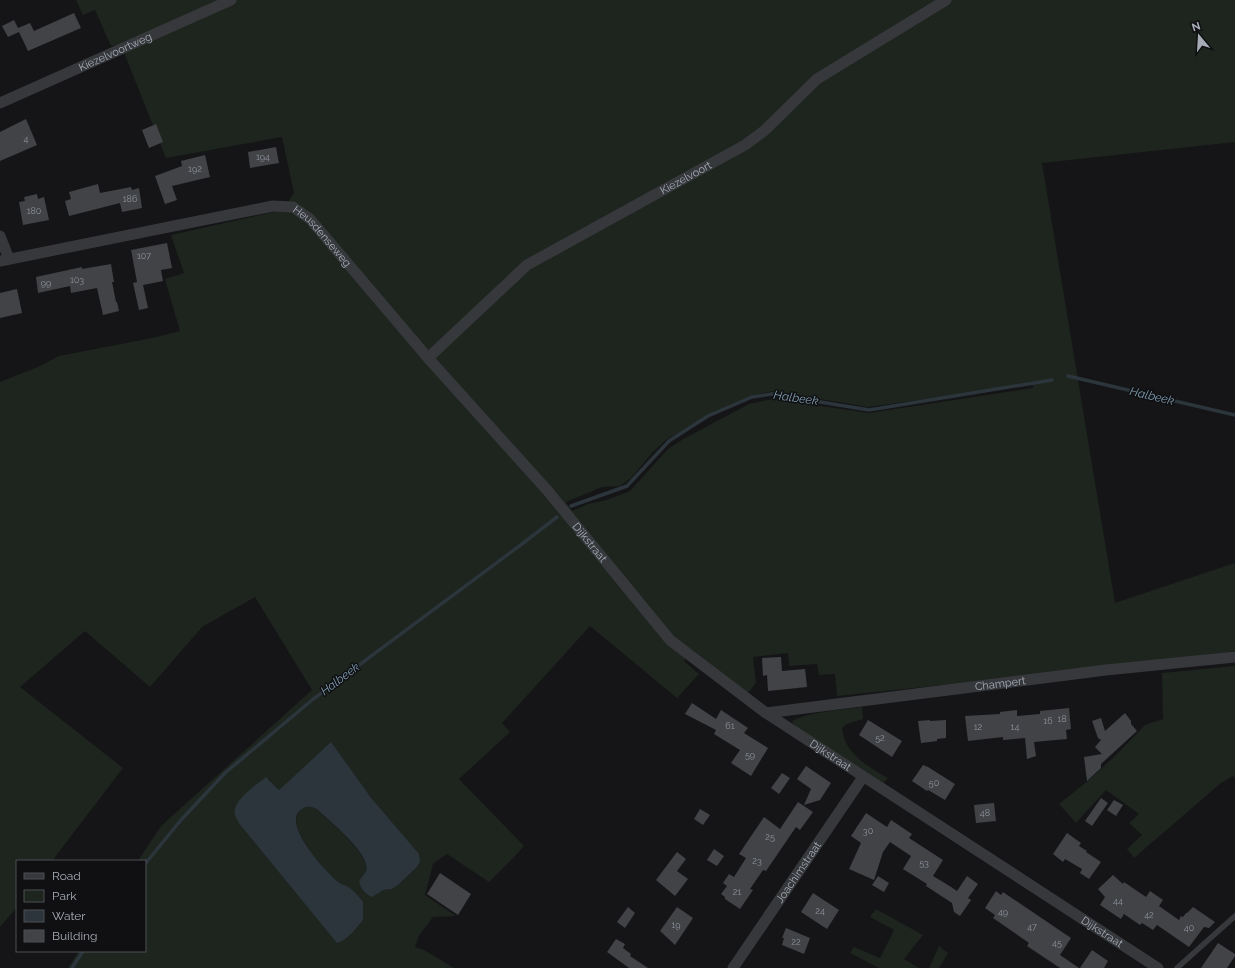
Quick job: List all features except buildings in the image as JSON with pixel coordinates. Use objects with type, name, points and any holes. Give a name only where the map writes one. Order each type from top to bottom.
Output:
[{"type":"street","name":"Kiezelvoortweg","points":[[0,103],[231,0]]},
{"type":"street","name":"Kiezelvoort","points":[[428,358],[527,265],[745,145],[764,131],[817,79],[946,0]]},
{"type":"street","name":"Heusdenseweg","points":[[5,260],[274,206],[293,207],[310,219],[428,358],[547,490]]},
{"type":"street","points":[[0,236],[5,260]]},
{"type":"street","name":"Dijkstraat","points":[[547,490],[670,640],[766,714],[1158,968]]},
{"type":"street","name":"Champert","points":[[766,714],[1106,670],[1235,657]]},
{"type":"street","name":"Joachimstraat","points":[[733,968],[863,776]]},
{"type":"lane","points":[[1177,968],[1235,916]]},
{"type":"green space","points":[[76,0],[1235,0],[1235,142],[1042,163],[1115,603],[1235,563],[1235,651],[1031,676],[837,696],[835,674],[819,675],[817,664],[789,666],[788,653],[753,657],[756,683],[747,694],[693,650],[684,661],[699,674],[677,698],[590,626],[502,723],[510,732],[459,779],[524,846],[489,882],[447,854],[433,864],[425,895],[456,916],[433,917],[419,936],[415,947],[424,950],[454,968],[68,968],[78,952],[146,952],[146,860],[139,860],[161,826],[312,690],[255,597],[202,627],[150,687],[85,631],[20,687],[123,768],[53,860],[16,860],[16,908],[0,927],[0,382],[38,367],[59,356],[180,331],[165,279],[184,273],[171,235],[283,210],[294,193],[282,137],[166,158],[121,45],[111,46],[95,10],[83,15]],"holes":[[[1033,384],[1033,388],[869,413],[772,399],[749,404],[685,438],[668,449],[630,491],[607,500],[588,504],[572,511],[566,502],[602,487],[620,486],[631,478],[652,453],[667,439],[732,404],[751,396],[772,391],[868,407]],[[331,743],[372,799],[416,868],[392,889],[367,895],[359,882],[366,871],[366,864],[362,856],[348,838],[317,809],[312,807],[302,809],[298,814],[296,821],[306,845],[324,869],[340,884],[351,889],[337,942],[241,826],[235,814],[269,779],[279,790]]]},
{"type":"green space","points":[[1235,666],[1235,778],[1233,776],[1221,783],[1134,858],[1127,849],[1142,835],[1129,823],[1139,814],[1106,790],[1076,823],[1059,804],[1089,780],[1145,725],[1163,719],[1162,673]]},
{"type":"green space","points":[[862,707],[863,719],[847,724],[842,728],[844,737],[847,745],[858,758],[888,778],[884,783],[797,728],[792,722],[804,716]]},
{"type":"green space","points":[[876,909],[923,935],[904,959],[919,968],[879,968],[850,953],[854,947],[880,958],[894,930],[870,917]]},
{"type":"green space","points":[[939,946],[948,953],[939,968],[929,968]]},
{"type":"water","points":[[331,742],[372,799],[419,854],[420,862],[416,868],[398,885],[392,889],[383,890],[372,897],[364,891],[359,882],[366,871],[366,864],[356,847],[317,809],[308,807],[302,809],[297,815],[296,824],[300,835],[307,846],[331,876],[350,888],[363,902],[363,920],[348,937],[337,943],[241,826],[235,816],[235,810],[240,799],[266,777],[279,790]]},
{"type":"waterway","name":"Halbeek","points":[[1068,376],[1235,415]]},
{"type":"waterway","name":"Halbeek","points":[[571,506],[627,486],[669,441],[708,416],[752,397],[772,394],[869,410],[1052,380]]},
{"type":"waterway","name":"Halbeek","points":[[146,863],[181,820],[225,773],[312,700],[557,517]]},
{"type":"waterway","name":"Halbeek","points":[[72,968],[82,952]]}]
